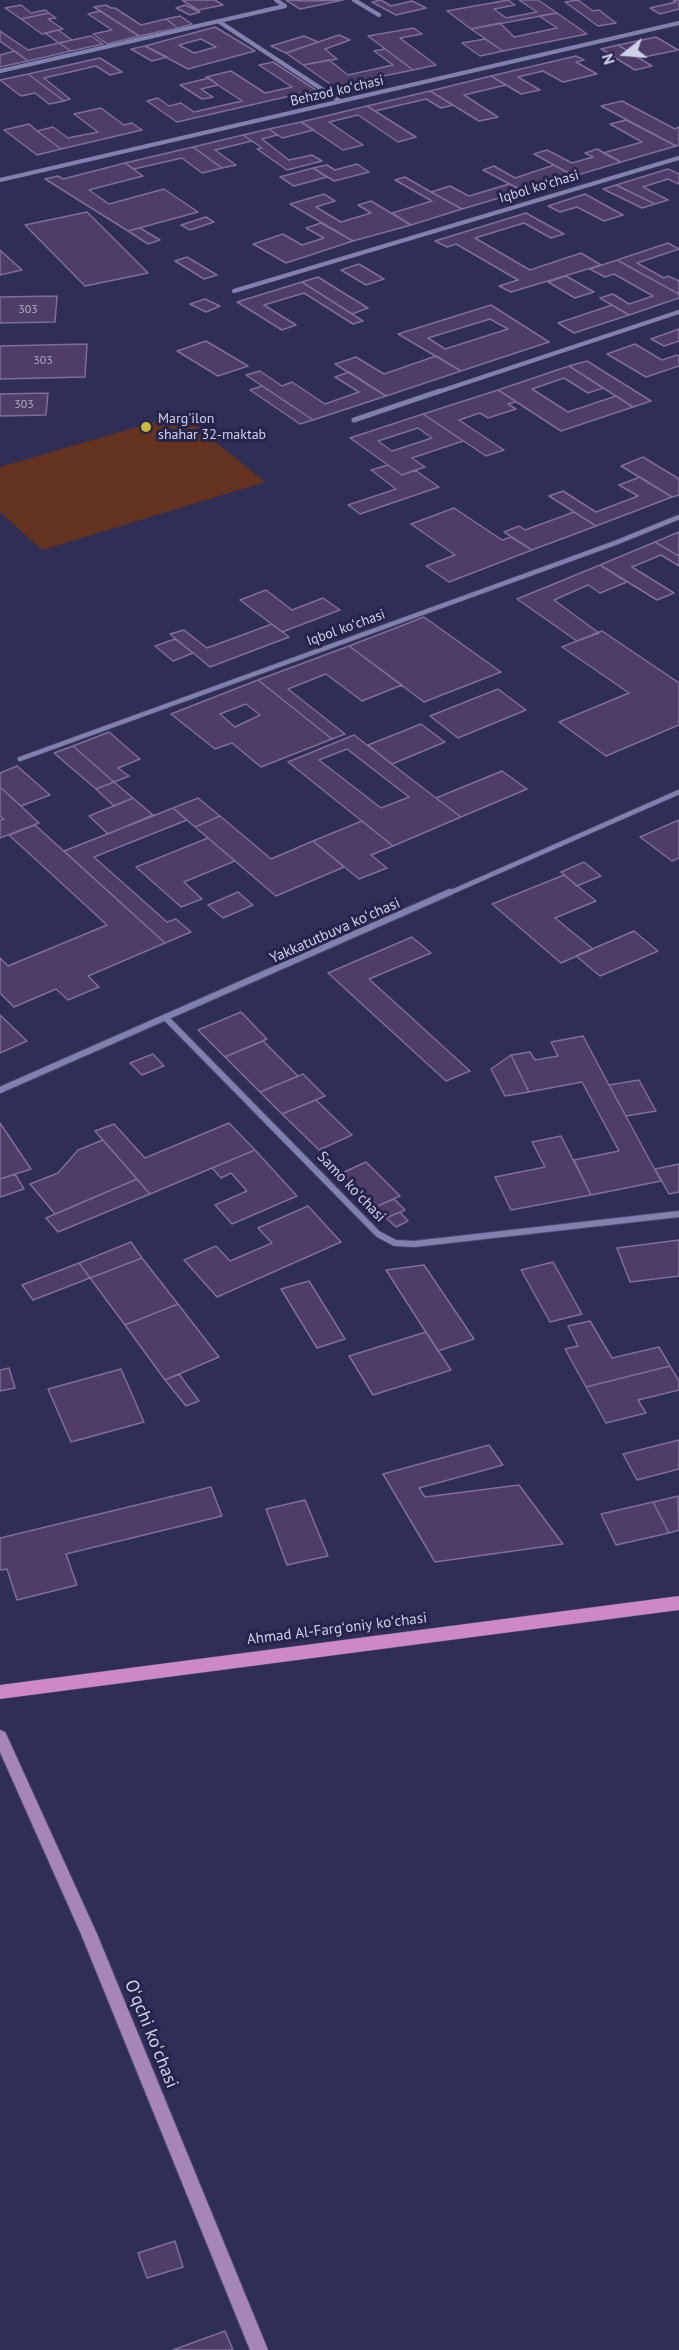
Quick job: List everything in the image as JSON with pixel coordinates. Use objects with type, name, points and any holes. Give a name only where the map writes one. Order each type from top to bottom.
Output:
[{"type":"main road","name":"Ahmad Al-Fargʻoniy koʻchasi","points":[[0,1692],[679,1603]]},
{"type":"main road","name":"Oʻqchi koʻchasi","points":[[0,1736],[89,1934],[259,2350]]},
{"type":"street","points":[[0,71],[285,6],[276,0]]},
{"type":"street","points":[[354,0],[380,15]]},
{"type":"street","points":[[218,21],[340,100]]},
{"type":"street","name":"Behzod koʻchasi","points":[[0,180],[679,23]]},
{"type":"street","name":"Iqbol koʻchasi","points":[[234,291],[679,158]]},
{"type":"street","points":[[354,420],[679,312]]},
{"type":"street","name":"Iqbol koʻchasi","points":[[20,759],[593,551],[679,517]]},
{"type":"street","name":"Yakkatutbuva koʻchasi","points":[[0,1090],[679,792]]},
{"type":"street","name":"Samo koʻchasi","points":[[166,1018],[378,1234],[395,1243],[414,1244],[679,1214]]},
{"type":"shaded area","points":[[181,414],[265,482],[42,550],[0,512],[0,467]]},
{"type":"building","points":[[182,0],[215,0],[223,5],[198,10]]},
{"type":"building","points":[[286,0],[305,1],[343,0],[300,9]]},
{"type":"building","points":[[381,0],[391,6],[412,1],[426,8],[396,15],[372,2]]},
{"type":"building","points":[[508,0],[515,5],[494,9],[506,18],[537,12],[519,0],[538,0],[557,13],[471,29],[447,11]]},
{"type":"building","points":[[578,0],[593,11],[599,10],[616,23],[598,26],[565,2]]},
{"type":"building","points":[[673,0],[679,0],[679,9],[660,14],[650,8],[676,2]]},
{"type":"building","points":[[21,5],[31,13],[45,10],[49,13],[21,19],[5,8]]},
{"type":"building","points":[[106,5],[115,8],[141,25],[166,19],[178,28],[139,36],[94,7]]},
{"type":"building","points":[[185,5],[200,12],[190,15],[176,8]]},
{"type":"building","points":[[100,11],[139,36],[107,44],[93,34],[112,30],[88,14]]},
{"type":"building","points":[[49,13],[56,18],[48,19],[63,29],[42,34],[21,19]]},
{"type":"building","points":[[557,13],[587,34],[503,51],[471,29],[500,23],[514,37],[557,28],[539,16]]},
{"type":"building","points":[[180,16],[192,24],[178,28],[166,19]]},
{"type":"building","points":[[215,27],[255,51],[188,69],[145,46]],"holes":[[[201,39],[216,47],[194,53],[179,45]]]},
{"type":"building","points":[[414,28],[422,34],[400,38],[436,65],[413,70],[368,36]]},
{"type":"building","points":[[58,30],[72,40],[59,43],[45,33]]},
{"type":"building","points":[[0,31],[28,50],[59,43],[71,51],[28,61],[0,41]]},
{"type":"building","points":[[339,35],[350,40],[325,49],[337,59],[303,65],[286,53]]},
{"type":"building","points":[[91,36],[103,44],[71,51],[59,43]]},
{"type":"building","points":[[304,36],[318,42],[286,53],[271,46]]},
{"type":"building","points":[[656,37],[678,50],[639,58],[618,45]]},
{"type":"building","points":[[485,39],[503,51],[480,56],[462,43]]},
{"type":"building","points":[[618,45],[652,66],[635,70],[601,49]]},
{"type":"building","points":[[145,46],[167,57],[152,61],[131,49]]},
{"type":"building","points":[[385,49],[413,70],[333,86],[303,65],[329,60],[348,75],[393,65],[374,51]]},
{"type":"building","points":[[15,51],[28,61],[0,67],[0,55]]},
{"type":"building","points":[[576,56],[584,60],[576,62],[597,74],[563,82],[543,71],[518,77],[540,90],[521,94],[491,76]]},
{"type":"building","points":[[100,58],[122,72],[110,75],[96,66],[44,78],[70,99],[64,101],[28,74]]},
{"type":"building","points":[[273,62],[316,90],[177,122],[147,101],[158,98],[169,106],[181,103],[194,112],[242,101],[206,77],[231,71],[265,93],[292,87],[259,65]]},
{"type":"building","points":[[28,74],[64,101],[49,104],[35,93],[21,96],[0,80]]},
{"type":"building","points":[[491,76],[506,85],[464,95],[498,117],[479,121],[430,91]]},
{"type":"building","points":[[209,78],[218,85],[201,89],[213,97],[202,99],[180,85]]},
{"type":"building","points":[[430,91],[453,105],[441,108],[426,99],[375,111],[367,106]]},
{"type":"building","points":[[622,101],[675,129],[679,127],[679,145],[676,146],[601,106]]},
{"type":"building","points":[[367,106],[416,137],[398,142],[358,115],[329,122],[363,145],[343,150],[301,122]]},
{"type":"building","points":[[101,108],[124,125],[132,123],[142,130],[61,149],[37,131],[53,127],[68,138],[98,132],[74,114]]},
{"type":"building","points":[[626,120],[676,146],[621,162],[603,153],[642,142],[610,124]]},
{"type":"building","points":[[301,122],[314,130],[282,138],[269,129]]},
{"type":"building","points":[[29,124],[61,149],[37,155],[4,130]]},
{"type":"building","points":[[269,129],[277,135],[262,139],[289,160],[312,155],[322,161],[287,170],[257,149],[262,148],[243,135]]},
{"type":"building","points":[[243,135],[252,141],[215,150],[236,165],[222,168],[193,147]]},
{"type":"building","points":[[193,147],[222,168],[202,173],[182,158],[134,169],[125,163]]},
{"type":"building","points":[[597,149],[621,162],[574,176],[534,154],[547,150],[572,163],[593,157],[585,153]]},
{"type":"building","points":[[125,163],[143,176],[89,190],[109,204],[164,189],[198,212],[128,231],[45,179],[58,176],[63,179]]},
{"type":"building","points":[[357,164],[369,172],[334,181],[313,168],[327,165],[335,170]]},
{"type":"building","points":[[554,165],[574,176],[523,191],[483,170],[494,166],[515,178]]},
{"type":"building","points":[[313,168],[327,177],[294,186],[280,177]]},
{"type":"building","points":[[668,169],[679,174],[679,184],[668,179],[643,187],[668,200],[655,204],[616,185]]},
{"type":"building","points":[[405,177],[462,209],[411,225],[392,213],[432,201],[395,180]]},
{"type":"building","points":[[509,184],[523,191],[462,209],[431,192],[450,186],[469,196]]},
{"type":"building","points":[[616,185],[655,204],[642,208],[603,189]]},
{"type":"building","points":[[324,194],[335,201],[316,207],[341,222],[371,213],[358,205],[371,201],[411,225],[353,241],[290,204]]},
{"type":"building","points":[[585,194],[623,215],[604,221],[577,207],[560,212],[548,206]]},
{"type":"building","points":[[87,212],[148,273],[85,286],[25,225]]},
{"type":"building","points":[[526,213],[564,234],[551,238],[524,223],[475,238],[530,270],[581,253],[601,265],[511,292],[499,286],[518,280],[456,244],[447,247],[435,241]]},
{"type":"building","points":[[206,217],[214,222],[190,230],[181,225]]},
{"type":"building","points":[[321,223],[353,241],[286,263],[253,244],[283,234],[302,245],[324,238],[306,228]]},
{"type":"building","points":[[140,228],[160,240],[148,244],[128,231]]},
{"type":"building","points":[[668,243],[679,249],[637,263],[664,278],[668,276],[679,281],[679,294],[617,260]]},
{"type":"building","points":[[0,250],[22,270],[0,275]]},
{"type":"building","points":[[187,257],[217,275],[204,279],[175,261]]},
{"type":"building","points":[[617,260],[679,294],[679,298],[629,315],[600,298],[613,294],[629,304],[653,296],[614,274],[605,277],[590,269]]},
{"type":"building","points":[[359,264],[384,279],[366,285],[341,270]]},
{"type":"building","points":[[566,276],[594,292],[575,298],[548,282]]},
{"type":"building","points":[[318,277],[368,308],[352,314],[302,282]]},
{"type":"building","points":[[302,282],[363,321],[353,324],[304,293],[264,305],[296,325],[282,330],[237,302]]},
{"type":"building","points":[[57,296],[55,322],[0,323],[0,297]]},
{"type":"building","points":[[205,299],[220,306],[206,312],[190,304]]},
{"type":"building","points":[[491,305],[549,342],[461,371],[398,334]],"holes":[[[490,319],[508,329],[445,349],[428,338]]]},
{"type":"building","points":[[612,305],[629,315],[574,333],[558,323]]},
{"type":"building","points":[[679,329],[679,341],[664,346],[651,339]]},
{"type":"building","points":[[206,341],[248,366],[218,376],[177,351]]},
{"type":"building","points":[[87,344],[85,377],[0,379],[0,346]]},
{"type":"building","points":[[635,344],[662,360],[679,356],[679,366],[646,377],[607,354]]},
{"type":"building","points":[[436,356],[461,371],[386,396],[335,364],[356,357],[384,374]]},
{"type":"building","points":[[587,361],[651,401],[633,407],[569,366]]},
{"type":"building","points":[[569,366],[603,388],[588,393],[564,378],[532,389],[568,412],[616,396],[633,407],[561,431],[498,390]]},
{"type":"building","points":[[260,371],[282,386],[292,382],[325,404],[359,392],[335,377],[349,372],[386,396],[313,420],[246,375]]},
{"type":"building","points":[[262,386],[313,420],[300,424],[250,390]]},
{"type":"building","points":[[498,390],[516,402],[508,404],[516,409],[488,418],[480,413],[459,420],[504,450],[486,456],[423,414]]},
{"type":"building","points":[[48,393],[46,415],[0,416],[0,394]]},
{"type":"building","points":[[423,414],[463,441],[412,458],[425,467],[402,475],[350,438]],"holes":[[[418,428],[432,438],[392,451],[378,441]]]},
{"type":"building","points":[[643,457],[679,479],[679,495],[672,497],[621,466]]},
{"type":"building","points":[[388,465],[402,475],[415,470],[439,487],[360,514],[348,505],[396,489],[371,470]]},
{"type":"building","points":[[640,477],[672,497],[596,526],[549,496],[563,491],[596,512],[638,496],[619,485]]},
{"type":"building","points":[[454,508],[502,540],[511,537],[532,550],[449,582],[426,566],[455,555],[411,524]]},
{"type":"building","points":[[574,512],[596,526],[532,550],[504,532],[519,526],[525,530]]},
{"type":"building","points":[[679,532],[679,556],[655,542]]},
{"type":"building","points":[[655,542],[679,556],[679,566],[661,555],[632,567],[674,593],[657,600],[600,565]]},
{"type":"building","points":[[600,565],[627,582],[600,593],[588,585],[554,600],[599,633],[577,641],[517,599]]},
{"type":"building","points":[[266,590],[292,610],[323,598],[340,610],[282,632],[240,600]]},
{"type":"building","points":[[424,617],[501,672],[424,702],[349,646]]},
{"type":"building","points":[[272,624],[289,637],[210,667],[170,634],[184,630],[207,648]]},
{"type":"building","points":[[602,631],[679,683],[679,725],[606,756],[559,722],[629,693],[562,647]]},
{"type":"building","points":[[175,639],[193,653],[173,661],[155,646]]},
{"type":"building","points":[[349,646],[402,685],[362,701],[326,674],[288,689],[345,734],[332,739],[258,680]]},
{"type":"building","points":[[258,680],[332,739],[261,767],[232,743],[215,749],[171,714]],"holes":[[[246,704],[260,715],[235,727],[220,714]]]},
{"type":"building","points":[[498,689],[526,710],[458,738],[430,716]]},
{"type":"building","points":[[421,724],[445,742],[392,764],[368,745]]},
{"type":"building","points":[[109,732],[140,759],[118,768],[129,776],[114,782],[73,746]]},
{"type":"building","points":[[354,735],[461,817],[393,846],[288,762]],"holes":[[[347,749],[409,797],[381,808],[319,760]]]},
{"type":"building","points":[[73,746],[114,782],[96,789],[54,753]]},
{"type":"building","points":[[17,766],[50,795],[21,806],[0,787],[0,773]]},
{"type":"building","points":[[502,771],[527,789],[461,817],[436,798]]},
{"type":"building","points":[[114,782],[133,798],[114,806],[96,789]]},
{"type":"building","points":[[0,787],[39,823],[0,838],[0,820],[4,819],[0,816]]},
{"type":"building","points":[[133,798],[153,815],[108,834],[89,816]]},
{"type":"building","points":[[198,798],[220,816],[195,827],[173,808]]},
{"type":"building","points":[[173,808],[187,820],[94,857],[167,922],[176,919],[191,932],[165,943],[64,851]]},
{"type":"building","points":[[220,816],[271,859],[313,841],[344,867],[276,896],[195,827]]},
{"type":"building","points":[[679,820],[679,858],[672,861],[640,837]]},
{"type":"building","points":[[362,821],[393,846],[371,855],[387,868],[359,879],[313,841]]},
{"type":"building","points":[[35,825],[165,943],[88,976],[99,987],[68,1000],[56,989],[14,1007],[0,993],[0,958],[8,966],[107,925],[9,835]]},
{"type":"building","points":[[208,838],[235,861],[184,882],[202,899],[181,907],[136,867]]},
{"type":"building","points":[[584,862],[601,876],[577,886],[561,872]]},
{"type":"building","points":[[564,875],[596,901],[555,918],[593,949],[561,963],[492,904]]},
{"type":"building","points":[[238,892],[253,905],[223,918],[208,905]]},
{"type":"building","points":[[634,931],[658,951],[600,976],[576,956]]},
{"type":"building","points":[[412,937],[431,953],[369,979],[470,1071],[446,1081],[328,973]]},
{"type":"building","points":[[241,1012],[267,1039],[225,1057],[198,1030]]},
{"type":"building","points":[[0,1015],[27,1041],[0,1053]]},
{"type":"building","points":[[583,1036],[661,1181],[591,1195],[574,1160],[619,1151],[582,1082],[529,1092],[511,1055],[530,1052],[535,1060],[558,1056],[551,1042]]},
{"type":"building","points":[[263,1041],[298,1076],[260,1092],[225,1057]]},
{"type":"building","points":[[153,1054],[164,1066],[142,1075],[130,1063]]},
{"type":"building","points":[[511,1055],[529,1092],[505,1096],[491,1069]]},
{"type":"building","points":[[303,1074],[325,1096],[282,1114],[260,1092]]},
{"type":"building","points":[[639,1080],[656,1111],[626,1116],[609,1085]]},
{"type":"building","points":[[316,1100],[352,1135],[319,1150],[282,1114]]},
{"type":"building","points":[[0,1123],[31,1169],[0,1179]]},
{"type":"building","points":[[229,1123],[255,1150],[150,1194],[95,1131],[114,1124],[145,1158]]},
{"type":"building","points":[[561,1136],[591,1195],[511,1210],[495,1177],[545,1167],[532,1142]]},
{"type":"building","points":[[103,1140],[137,1179],[55,1214],[30,1184],[58,1173],[78,1150]]},
{"type":"building","points":[[255,1150],[297,1196],[232,1224],[215,1205],[247,1191],[231,1173],[221,1178],[212,1168]]},
{"type":"building","points":[[366,1162],[400,1196],[375,1207],[342,1173]]},
{"type":"building","points":[[679,1164],[679,1192],[669,1194],[655,1169]]},
{"type":"building","points":[[15,1174],[24,1189],[0,1197],[0,1179]]},
{"type":"building","points":[[137,1179],[150,1194],[58,1232],[46,1218]]},
{"type":"building","points":[[394,1199],[405,1210],[386,1218],[375,1207]]},
{"type":"building","points":[[308,1206],[341,1242],[217,1297],[184,1260],[216,1246],[230,1261],[272,1243],[258,1228]]},
{"type":"building","points":[[400,1212],[408,1221],[396,1227],[386,1218]]},
{"type":"building","points":[[679,1240],[679,1276],[630,1282],[617,1248]]},
{"type":"building","points":[[131,1242],[142,1258],[90,1278],[79,1263]]},
{"type":"building","points":[[142,1258],[178,1304],[125,1325],[90,1278]]},
{"type":"building","points":[[553,1262],[582,1314],[550,1322],[521,1270]]},
{"type":"building","points":[[79,1263],[90,1278],[33,1300],[22,1285]]},
{"type":"building","points":[[424,1265],[474,1339],[438,1351],[386,1270]]},
{"type":"building","points":[[309,1281],[345,1339],[317,1348],[281,1289]]},
{"type":"building","points":[[178,1304],[219,1357],[165,1380],[125,1325]]},
{"type":"building","points":[[590,1321],[612,1358],[659,1347],[670,1366],[586,1387],[565,1349],[578,1346],[568,1326]]},
{"type":"building","points":[[426,1332],[451,1370],[373,1395],[349,1356]]},
{"type":"building","points":[[670,1366],[679,1381],[679,1390],[638,1400],[646,1413],[606,1423],[586,1387]]},
{"type":"building","points":[[9,1368],[15,1388],[0,1391],[0,1370]]},
{"type":"building","points":[[121,1369],[144,1422],[71,1442],[48,1389]]},
{"type":"building","points":[[179,1374],[199,1401],[186,1406],[165,1380]]},
{"type":"building","points":[[679,1440],[679,1469],[637,1480],[623,1454]]},
{"type":"building","points":[[489,1445],[503,1465],[419,1488],[425,1497],[519,1485],[563,1544],[435,1562],[383,1474]]},
{"type":"building","points":[[211,1487],[222,1516],[66,1554],[77,1585],[17,1600],[7,1569],[0,1570],[0,1538]]},
{"type":"building","points":[[678,1496],[679,1530],[669,1533],[653,1502]]},
{"type":"building","points":[[305,1500],[328,1556],[287,1565],[266,1509]]},
{"type":"building","points":[[653,1502],[669,1533],[616,1545],[601,1514]]},
{"type":"building","points":[[175,2241],[183,2267],[147,2278],[138,2253]]},
{"type":"building","points":[[225,2331],[233,2350],[173,2350]]},
{"type":"place","name":"Marg'ilon shahar 32-maktab","points":[[146,427]]}]
